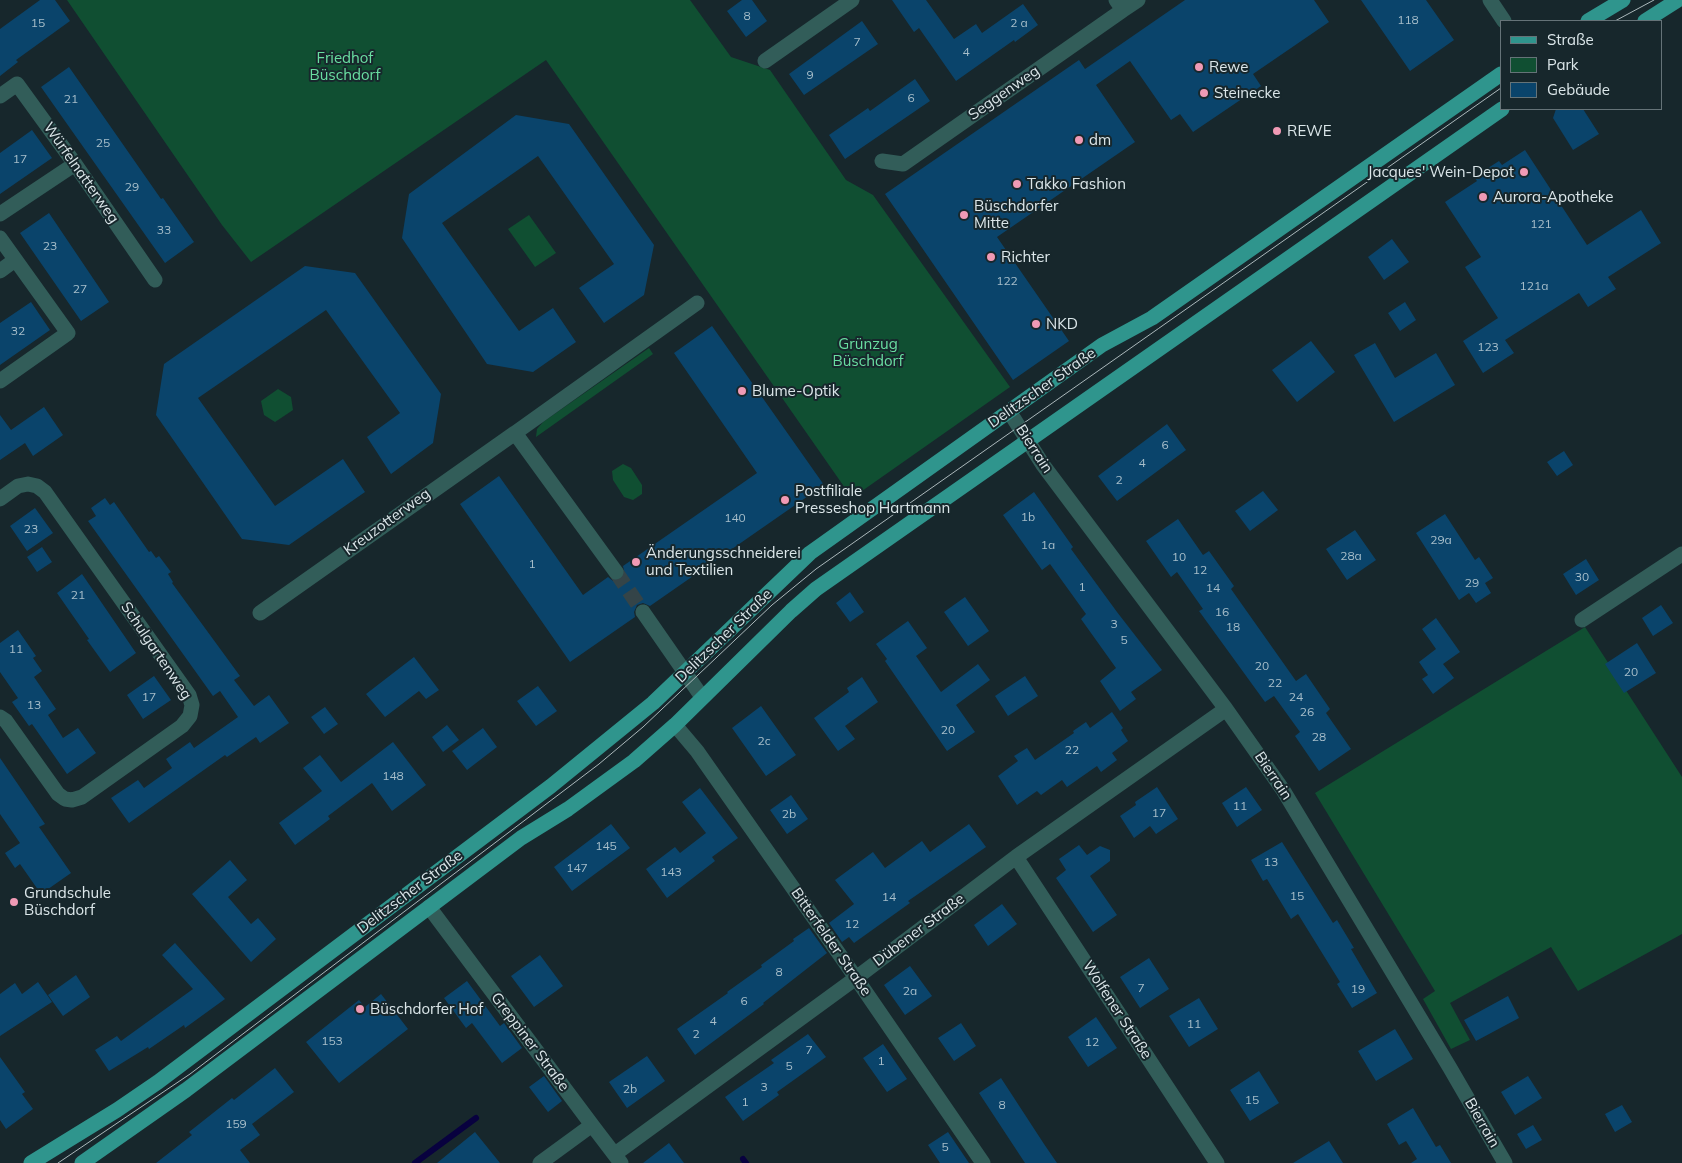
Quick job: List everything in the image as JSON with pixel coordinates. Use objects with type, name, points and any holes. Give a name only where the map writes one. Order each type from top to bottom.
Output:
[{"type":"main road","points":[[1590,20],[1623,0]]},
{"type":"main road","points":[[1647,20],[1678,0]]},
{"type":"main road","name":"Delitzscher Straße","points":[[32,1163],[158,1082],[597,751],[686,673],[810,553],[1102,346],[1152,318],[1500,75]]},
{"type":"main road","name":"Delitzscher Straße","points":[[82,1163],[186,1090],[521,838],[550,822],[634,761],[675,725],[790,611],[816,589],[1501,110]]},
{"type":"street","points":[[765,61],[852,0]]},
{"type":"street","name":"Seggenweg","points":[[882,161],[902,164],[1120,5],[1138,0]]},
{"type":"street","points":[[1490,0],[1503,20]]},
{"type":"street","name":"Würfelnatterweg","points":[[0,96],[17,84],[155,280]]},
{"type":"street","points":[[0,214],[75,164]]},
{"type":"street","points":[[0,238],[68,333],[0,381]]},
{"type":"street","points":[[0,271],[16,260]]},
{"type":"street","name":"Kreuzotterweg","points":[[260,613],[697,303]]},
{"type":"street","name":"Bierrain","points":[[1009,411],[1042,465],[1226,709],[1282,790],[1450,1068],[1505,1163]]},
{"type":"street","points":[[515,433],[616,572]]},
{"type":"street","name":"Schulgartenweg","points":[[0,499],[18,486],[28,484],[37,486],[45,492],[189,695],[192,705],[190,716],[182,726],[82,797],[72,800],[65,799],[58,794],[6,721],[0,717]]},
{"type":"street","points":[[1582,620],[1682,555]]},
{"type":"street","points":[[643,612],[702,697]]},
{"type":"street","name":"Dübener Straße","points":[[618,1159],[1016,857],[1226,709]]},
{"type":"street","name":"Bitterfelder Straße","points":[[675,725],[697,751],[983,1163]]},
{"type":"street","name":"Wolfener Straße","points":[[1016,857],[1217,1163]]},
{"type":"street","name":"Greppiner Straße","points":[[429,906],[618,1159]]},
{"type":"street","points":[[540,1163],[592,1125]]},
{"type":"green space","points":[[67,0],[690,0],[731,57],[770,70],[846,180],[873,195],[1010,387],[852,498],[546,60],[251,262],[222,225]]},
{"type":"green space","points":[[529,215],[556,253],[535,267],[508,229]]},
{"type":"green space","points":[[649,348],[653,354],[536,437],[537,429],[543,422]]},
{"type":"green space","points":[[278,389],[291,397],[293,410],[275,422],[264,415],[261,401]]},
{"type":"green space","points":[[623,464],[631,468],[642,485],[642,494],[633,500],[624,497],[613,480],[612,471]]},
{"type":"green space","points":[[1585,627],[1682,777],[1682,934],[1578,991],[1551,947],[1450,1003],[1470,1040],[1451,1049],[1423,999],[1435,991],[1315,793]]},
{"type":"building","points":[[40,0],[55,0],[70,21],[16,60],[18,62],[0,76],[0,29]]},
{"type":"building","points":[[742,0],[752,0],[767,21],[746,37],[727,11]]},
{"type":"building","points":[[892,0],[926,0],[954,39],[976,24],[982,33],[1023,4],[1038,25],[956,81],[919,28],[914,32]]},
{"type":"building","name":"Büschdorfer Mitte","points":[[1185,0],[1314,0],[1329,22],[1253,74],[1261,86],[1193,132],[1180,114],[1171,120],[1130,61],[1096,85],[1135,142],[997,237],[1069,341],[1013,380],[885,194],[1079,60],[1085,69]]},
{"type":"building","points":[[1361,0],[1426,0],[1454,40],[1410,71]]},
{"type":"building","points":[[862,21],[878,44],[804,95],[789,74]]},
{"type":"building","points":[[69,67],[161,199],[163,198],[194,242],[165,263],[41,87]]},
{"type":"building","points":[[915,79],[930,101],[845,159],[829,135],[868,108],[870,111]]},
{"type":"building","points":[[1556,110],[1584,110],[1599,134],[1573,150],[1553,118]]},
{"type":"building","points":[[516,115],[569,124],[654,245],[644,295],[604,323],[579,288],[614,264],[538,156],[442,223],[519,331],[553,308],[576,342],[533,372],[487,364],[402,238],[409,194]]},
{"type":"building","points":[[32,130],[52,158],[0,194],[0,153]]},
{"type":"building","points":[[1525,150],[1587,245],[1641,210],[1661,243],[1608,277],[1616,289],[1588,307],[1579,293],[1505,340],[1514,353],[1483,373],[1463,341],[1498,318],[1465,267],[1481,257],[1445,202],[1477,181],[1474,177],[1499,161],[1502,165]]},
{"type":"building","points":[[49,213],[109,302],[81,321],[20,233]]},
{"type":"building","points":[[1392,239],[1409,262],[1384,280],[1368,257]]},
{"type":"building","points":[[305,266],[355,273],[441,394],[433,443],[391,474],[367,437],[400,413],[326,310],[198,398],[275,506],[343,459],[365,492],[289,545],[242,539],[156,415],[164,364]]},
{"type":"building","points":[[31,302],[50,330],[0,365],[0,323]]},
{"type":"building","points":[[1405,302],[1416,320],[1400,331],[1388,313]]},
{"type":"building","points":[[712,326],[824,485],[650,606],[643,603],[637,605],[634,612],[635,617],[570,662],[460,504],[499,476],[583,595],[608,577],[613,581],[621,580],[625,575],[623,566],[757,473],[674,353]]},
{"type":"building","points":[[1311,341],[1335,372],[1297,402],[1272,370]]},
{"type":"building","points":[[1375,343],[1395,378],[1436,353],[1455,385],[1394,422],[1354,355]]},
{"type":"building","points":[[44,407],[63,435],[33,456],[25,443],[0,460],[0,415],[11,430]]},
{"type":"building","points":[[1167,424],[1186,450],[1117,501],[1098,476]]},
{"type":"building","points":[[1564,451],[1573,465],[1557,476],[1547,462]]},
{"type":"building","points":[[1263,491],[1278,510],[1250,531],[1235,511]]},
{"type":"building","points":[[1034,492],[1073,547],[1071,549],[1162,670],[1131,692],[1136,699],[1120,711],[1100,681],[1116,668],[1081,619],[1086,614],[1050,564],[1042,570],[1003,515]]},
{"type":"building","points":[[105,498],[110,505],[114,502],[149,552],[151,551],[156,558],[159,556],[171,572],[168,574],[172,583],[240,676],[234,680],[254,706],[269,695],[289,723],[260,743],[256,737],[227,757],[225,755],[129,823],[111,798],[138,780],[144,788],[172,768],[166,759],[190,742],[194,748],[238,717],[220,691],[213,696],[88,521],[96,516],[91,508]]},
{"type":"building","points":[[35,508],[53,533],[27,551],[10,526]]},
{"type":"building","points":[[1445,514],[1475,560],[1479,557],[1493,578],[1485,583],[1491,593],[1476,603],[1469,593],[1459,600],[1416,533]]},
{"type":"building","points":[[1178,519],[1203,555],[1209,551],[1234,586],[1231,589],[1296,681],[1306,674],[1330,709],[1326,713],[1351,749],[1319,771],[1295,736],[1300,732],[1274,696],[1265,702],[1199,611],[1203,609],[1177,572],[1171,577],[1146,541]]},
{"type":"building","points":[[1355,530],[1376,560],[1347,580],[1326,549]]},
{"type":"building","points":[[42,547],[52,562],[37,572],[27,557]]},
{"type":"building","points":[[1586,559],[1599,580],[1576,595],[1563,574]]},
{"type":"building","points":[[82,574],[136,653],[110,672],[57,593]]},
{"type":"building","points":[[850,592],[864,612],[850,622],[836,603]]},
{"type":"building","points":[[965,597],[989,631],[968,646],[944,612]]},
{"type":"building","points":[[1661,605],[1673,623],[1653,636],[1642,618]]},
{"type":"building","points":[[1436,618],[1460,652],[1443,664],[1454,678],[1433,694],[1422,679],[1428,675],[1419,662],[1436,649],[1422,629]]},
{"type":"building","points":[[908,621],[927,648],[916,656],[941,692],[978,664],[990,680],[956,705],[975,732],[947,751],[885,661],[887,659],[876,644]]},
{"type":"building","points":[[18,630],[36,656],[33,658],[42,671],[34,677],[56,709],[48,715],[63,738],[78,728],[96,753],[67,774],[32,724],[29,726],[12,702],[18,698],[0,672],[0,643]]},
{"type":"building","points":[[1637,643],[1656,673],[1624,693],[1605,664]]},
{"type":"building","points":[[414,657],[439,690],[426,699],[419,691],[385,717],[366,694]]},
{"type":"building","points":[[154,676],[171,700],[143,719],[127,695]]},
{"type":"building","points":[[1025,676],[1038,696],[1008,716],[995,696]]},
{"type":"building","points":[[862,677],[878,702],[845,726],[855,739],[838,751],[814,718],[849,692],[847,688]]},
{"type":"building","points":[[538,686],[557,711],[536,726],[517,701]]},
{"type":"building","points":[[761,706],[796,755],[766,776],[732,728]]},
{"type":"building","points":[[325,707],[338,724],[324,734],[311,717]]},
{"type":"building","points":[[1112,712],[1123,728],[1121,730],[1128,741],[1112,753],[1117,760],[1101,772],[1097,766],[1067,787],[1062,780],[1041,795],[1037,791],[1017,805],[998,776],[1018,761],[1014,756],[1027,748],[1035,760],[1074,733],[1073,731],[1086,722],[1090,728]]},
{"type":"building","points":[[447,725],[459,740],[443,752],[432,737]]},
{"type":"building","points":[[483,728],[497,747],[467,770],[452,751]]},
{"type":"building","points":[[393,742],[426,785],[392,811],[372,783],[328,816],[330,819],[295,845],[279,823],[322,791],[303,768],[320,755],[341,782]]},
{"type":"building","points":[[0,758],[45,824],[39,827],[71,873],[41,894],[20,864],[15,868],[5,853],[20,843],[0,814]]},
{"type":"building","points":[[1157,787],[1178,819],[1156,834],[1150,826],[1134,838],[1120,816],[1136,805],[1135,802]]},
{"type":"building","points":[[1246,787],[1262,810],[1237,827],[1222,803]]},
{"type":"building","points":[[700,788],[738,838],[712,857],[715,861],[667,898],[646,869],[675,847],[680,853],[706,833],[682,802]]},
{"type":"building","points":[[791,795],[808,819],[787,834],[770,810]]},
{"type":"building","points":[[611,824],[630,848],[572,891],[554,867]]},
{"type":"building","points":[[969,824],[986,847],[908,901],[910,903],[854,943],[849,937],[842,942],[829,923],[854,904],[835,880],[873,852],[885,868],[922,841],[930,852]]},
{"type":"building","points":[[1282,842],[1333,923],[1337,920],[1354,948],[1351,949],[1377,993],[1352,1008],[1337,984],[1340,982],[1298,914],[1291,919],[1267,879],[1263,881],[1251,860]]},
{"type":"building","points":[[1079,845],[1087,855],[1100,846],[1110,850],[1110,861],[1090,876],[1117,915],[1093,932],[1056,878],[1066,870],[1059,859]]},
{"type":"building","points":[[230,860],[247,880],[228,897],[251,924],[258,918],[276,939],[251,962],[192,894]]},
{"type":"building","points":[[1002,904],[1017,924],[988,946],[974,925]]},
{"type":"building","points":[[809,928],[827,953],[764,1004],[695,1055],[677,1029],[762,967],[761,965]]},
{"type":"building","points":[[175,943],[225,999],[185,1028],[184,1025],[149,1049],[148,1047],[109,1071],[95,1050],[117,1036],[121,1041],[193,989],[162,955]]},
{"type":"building","points":[[540,955],[563,986],[534,1007],[511,976]]},
{"type":"building","points":[[1149,958],[1169,989],[1140,1008],[1120,977]]},
{"type":"building","points":[[910,966],[932,996],[905,1015],[884,985]]},
{"type":"building","points":[[76,975],[90,997],[63,1016],[48,995]]},
{"type":"building","points":[[467,981],[500,1026],[504,1023],[522,1048],[502,1063],[472,1023],[466,1028],[444,998]]},
{"type":"building","points":[[38,982],[52,1002],[0,1036],[0,994],[15,983],[22,994]]},
{"type":"building","points":[[381,994],[408,1029],[339,1083],[306,1042],[359,1000],[365,1007]]},
{"type":"building","points":[[1508,996],[1519,1018],[1476,1041],[1464,1020]]},
{"type":"building","points":[[1199,998],[1218,1029],[1189,1047],[1169,1016]]},
{"type":"building","points":[[1096,1017],[1117,1048],[1088,1067],[1068,1037]]},
{"type":"building","points":[[961,1023],[976,1046],[954,1061],[938,1038]]},
{"type":"building","points":[[1395,1029],[1413,1059],[1376,1081],[1358,1051]]},
{"type":"building","points":[[808,1034],[826,1057],[777,1092],[779,1095],[743,1121],[725,1097],[774,1063],[771,1060]]},
{"type":"building","points":[[883,1044],[907,1079],[887,1092],[863,1058]]},
{"type":"building","points":[[647,1056],[665,1081],[627,1108],[609,1082]]},
{"type":"building","points":[[0,1057],[25,1092],[22,1094],[33,1109],[6,1129],[0,1120]]},
{"type":"building","points":[[275,1068],[294,1092],[252,1124],[260,1135],[240,1150],[250,1163],[156,1163],[192,1135],[189,1132],[232,1098],[234,1100]]},
{"type":"building","points":[[1259,1071],[1279,1103],[1250,1121],[1230,1090]]},
{"type":"building","points":[[544,1076],[562,1101],[548,1112],[529,1087]]},
{"type":"building","points":[[1528,1076],[1542,1098],[1515,1115],[1501,1092]]},
{"type":"building","points":[[1001,1078],[1057,1163],[1025,1163],[979,1093]]},
{"type":"building","points":[[1622,1105],[1632,1122],[1615,1132],[1605,1114]]},
{"type":"building","points":[[1413,1108],[1436,1147],[1440,1145],[1451,1163],[1411,1163],[1417,1159],[1406,1141],[1399,1145],[1387,1124]]},
{"type":"building","points":[[1533,1125],[1542,1140],[1526,1149],[1517,1134]]},
{"type":"building","points":[[475,1132],[500,1163],[437,1163]]},
{"type":"building","points":[[948,1132],[969,1163],[940,1163],[928,1145]]},
{"type":"building","points":[[1329,1141],[1343,1163],[1293,1163]]},
{"type":"building","points":[[669,1143],[684,1163],[643,1163]]},
{"type":"waterway","points":[[415,1163],[476,1118]]},
{"type":"waterway","points":[[743,1159],[746,1163]]},
{"type":"tunnel","points":[[616,572],[643,612]]},
{"type":"tram line","points":[[1617,20],[1654,0]]},
{"type":"tram line","points":[[58,1163],[190,1074],[599,764],[643,727],[772,605],[816,569],[1500,89]]},
{"type":"place","name":"Rewe","points":[[1199,67]]},
{"type":"place","name":"Steinecke","points":[[1204,93]]},
{"type":"place","name":"REWE","points":[[1277,131]]},
{"type":"place","name":"dm","points":[[1079,140]]},
{"type":"place","name":"Jacques' Wein-Depot","points":[[1524,172]]},
{"type":"place","name":"Takko Fashion","points":[[1017,184]]},
{"type":"place","name":"Aurora-Apotheke","points":[[1483,197]]},
{"type":"place","name":"Büschdorfer Mitte","points":[[964,215]]},
{"type":"place","name":"Richter","points":[[991,257]]},
{"type":"place","name":"NKD","points":[[1036,324]]},
{"type":"place","name":"Blume-Optik","points":[[742,391]]},
{"type":"place","name":"Postfiliale Presseshop Hartmann","points":[[785,500]]},
{"type":"place","name":"Änderungsschneiderei und Textilien","points":[[636,562]]},
{"type":"place","name":"Grundschule Büschdorf","points":[[14,902]]},
{"type":"place","name":"Büschdorfer Hof","points":[[360,1009]]},
{"type":"park label","name":"Friedhof Büschdorf","points":[[345,66]]},
{"type":"park label","name":"Grünzug Büschdorf","points":[[868,352]]}]
